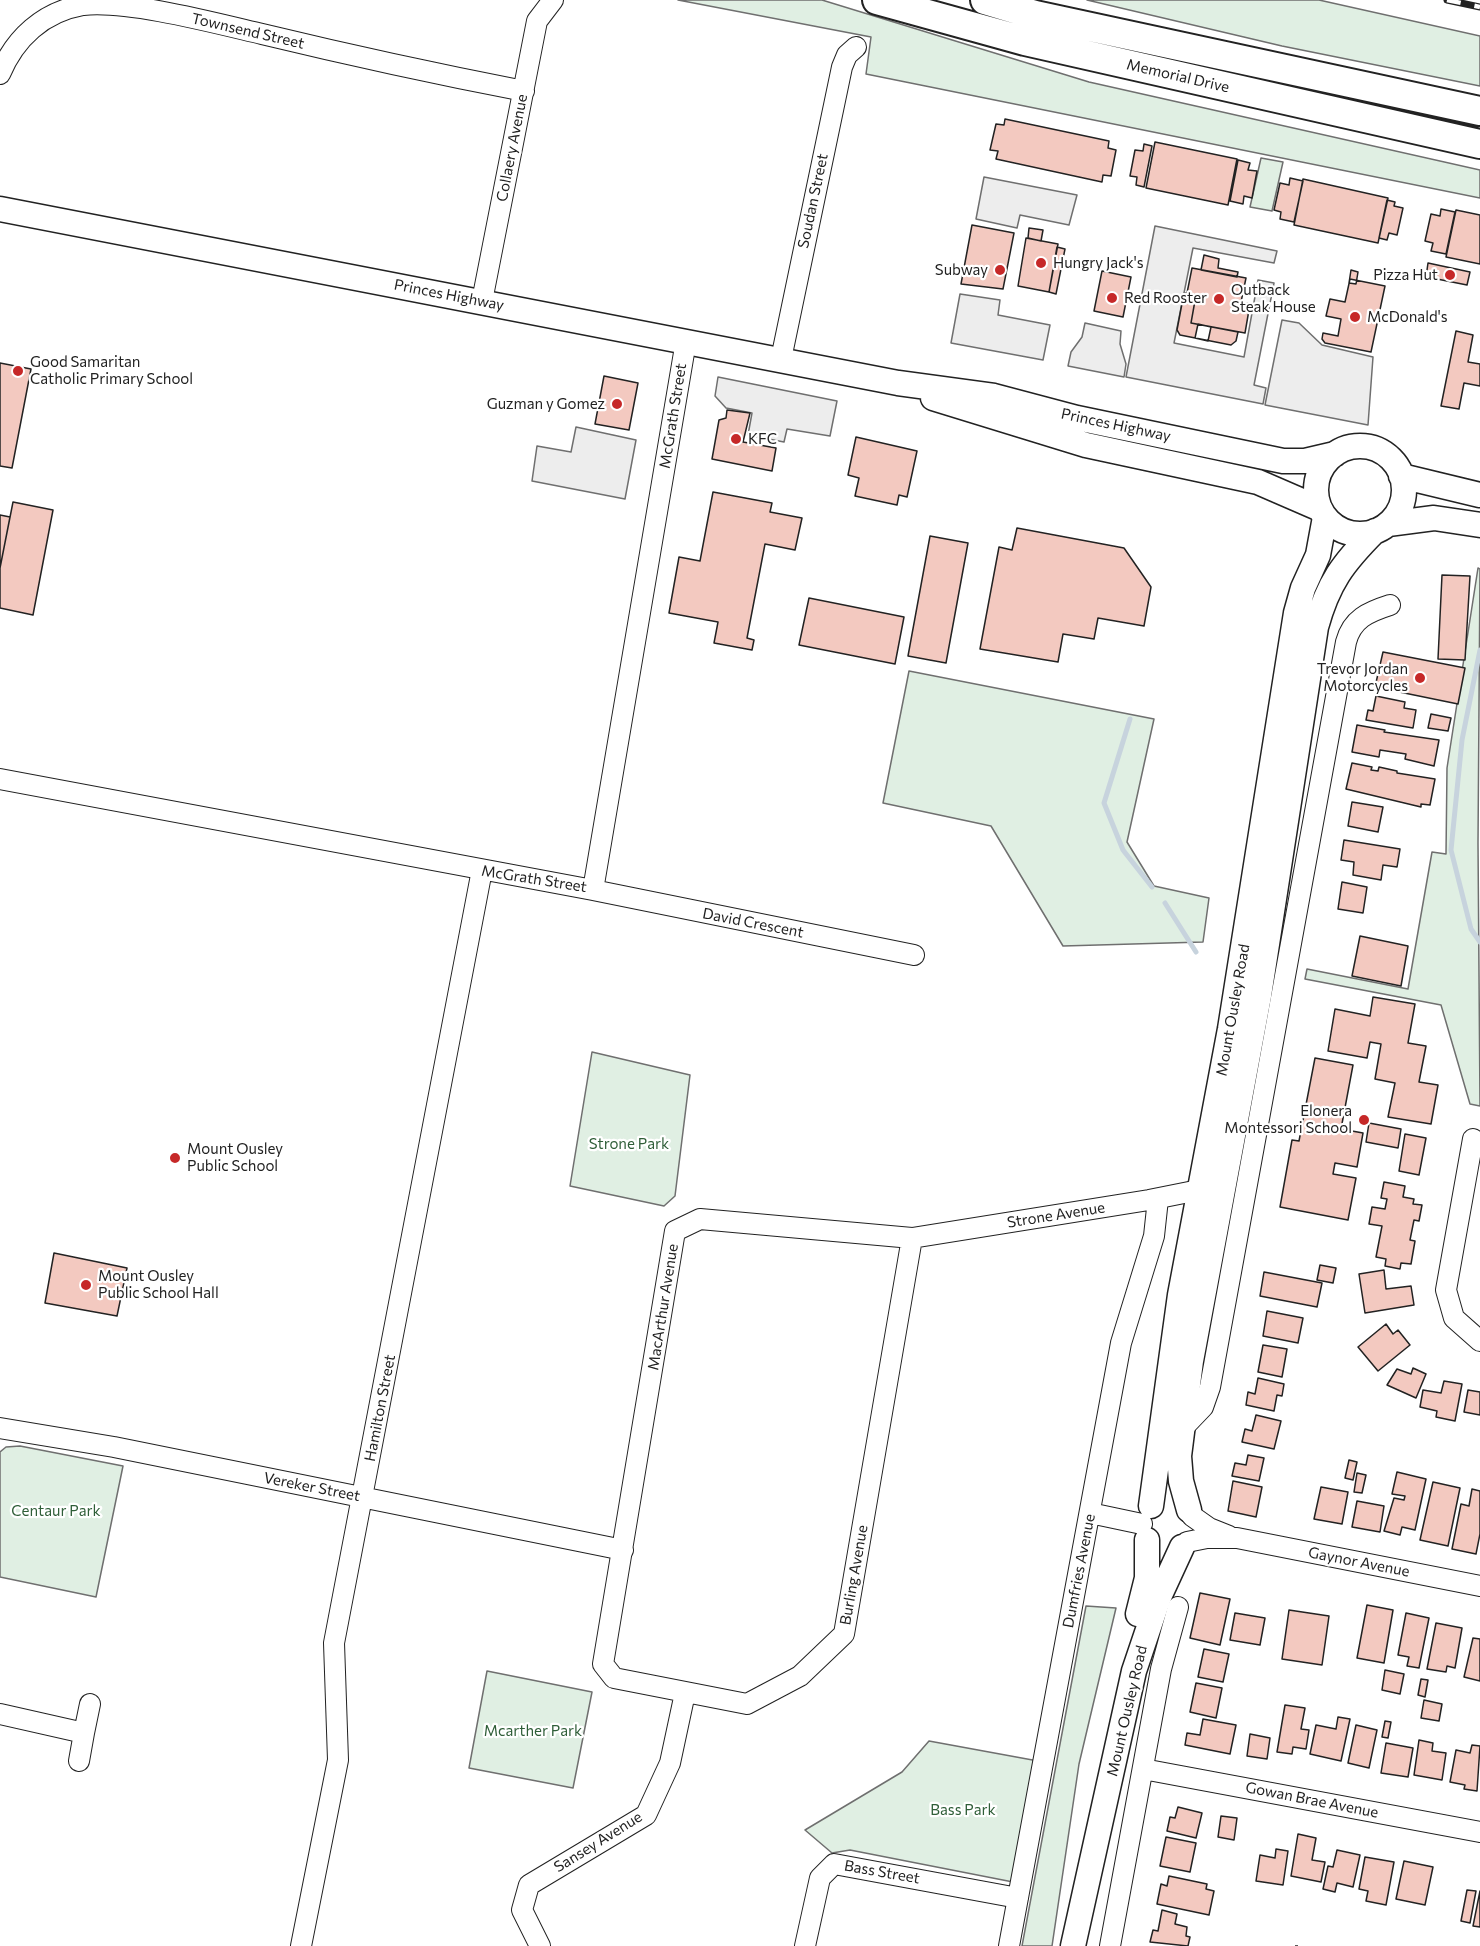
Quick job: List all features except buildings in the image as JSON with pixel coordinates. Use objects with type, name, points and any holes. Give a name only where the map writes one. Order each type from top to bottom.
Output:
[{"type":"highway","name":"Memorial Drive","points":[[877,0],[1025,41],[1480,144]]},
{"type":"highway","name":"Memorial Drive","points":[[985,0],[1035,15],[1480,111]]},
{"type":"main road","name":"Princes Highway","points":[[0,209],[898,383],[994,396],[1077,418],[1282,461],[1305,461],[1335,454]]},
{"type":"main road","name":"Princes Highway","points":[[898,383],[940,401],[1053,437],[1258,482],[1322,513]]},
{"type":"main road","points":[[1382,528],[1402,502],[1401,476],[1395,464],[1385,454],[1372,448],[1359,446],[1335,454],[1325,464],[1318,477],[1322,513],[1335,526],[1347,532],[1360,534],[1434,518],[1480,525]]},
{"type":"main road","points":[[1401,476],[1480,495]]},
{"type":"main road","name":"Mount Ousley Road","points":[[1086,1881],[1102,1745],[1118,1677],[1145,1588],[1148,1568],[1147,1523],[1159,1455],[1168,1366],[1230,1029],[1296,613],[1303,588],[1318,555],[1322,513]]},
{"type":"main road","name":"Mount Ousley Road","points":[[1191,1513],[1179,1468],[1191,1361],[1259,996],[1316,627],[1326,595],[1344,562],[1382,528]]},
{"type":"main road","points":[[1171,1499],[1191,1513],[1193,1530],[1185,1545],[1169,1551],[1160,1550],[1147,1523],[1171,1499]]},
{"type":"main road","name":"Mount Ousley Road","points":[[1073,1946],[1134,1671],[1159,1597],[1185,1545]]},
{"type":"street","name":"Collaery Avenue","points":[[482,301],[537,21],[553,0]]},
{"type":"street","name":"Townsend Street","points":[[0,74],[15,46],[40,22],[70,8],[101,3],[196,19],[524,91]]},
{"type":"street","name":"Soudan Street","points":[[780,359],[842,67],[847,55],[856,47]]},
{"type":"street","name":"McGrath Street","points":[[1,785],[593,890],[686,341]]},
{"type":"street","points":[[1182,1429],[1203,1407],[1210,1387],[1348,632],[1360,617],[1390,605]]},
{"type":"street","points":[[1300,719],[1314,731],[1326,751]]},
{"type":"street","name":"Hamilton Street","points":[[302,1946],[338,1760],[334,1643],[482,870]]},
{"type":"street","name":"David Crescent","points":[[593,890],[914,955]]},
{"type":"street","points":[[1473,1139],[1446,1290],[1454,1318],[1480,1341]]},
{"type":"street","name":"Strone Avenue","points":[[912,1238],[1199,1190]]},
{"type":"street","name":"Dumfries Avenue","points":[[1009,1946],[1121,1343],[1154,1236],[1158,1198]]},
{"type":"street","name":"MacArthur Avenue","points":[[623,1550],[675,1231],[700,1219],[912,1238]]},
{"type":"street","name":"Burling Avenue","points":[[623,1550],[603,1664],[614,1678],[747,1704],[800,1676],[844,1634],[912,1238]]},
{"type":"street","name":"Vereker Street","points":[[0,1428],[114,1447],[623,1550]]},
{"type":"street","points":[[1090,1513],[1147,1523]]},
{"type":"street","name":"Gaynor Avenue","points":[[1191,1513],[1209,1528],[1237,1538],[1480,1586]]},
{"type":"street","name":"Gaynor Avenue","points":[[1185,1545],[1207,1538],[1237,1538]]},
{"type":"street","name":"Mount Ousley Road","points":[[1110,1946],[1161,1669],[1178,1607]]},
{"type":"street","name":"Sansey Avenue","points":[[540,1946],[522,1910],[529,1885],[646,1815],[670,1762],[685,1693]]},
{"type":"street","points":[[79,1761],[90,1704]]},
{"type":"street","points":[[0,1714],[84,1733]]},
{"type":"street","name":"Gowan Brae Avenue","points":[[1143,1769],[1480,1832]]},
{"type":"street","name":"Bass Street","points":[[805,1946],[820,1878],[834,1864],[1018,1898]]},
{"type":"green space","points":[[678,0],[822,0],[1089,82],[1480,170],[1480,198],[866,74],[871,37]]},
{"type":"green space","points":[[1087,0],[1319,0],[1480,36],[1480,86],[1282,46]]},
{"type":"green space","points":[[1261,158],[1283,162],[1272,211],[1250,207]]},
{"type":"green space","points":[[1478,568],[1480,569],[1478,843],[1480,1106],[1470,1104],[1441,1005],[1305,979],[1307,969],[1408,989],[1432,852],[1446,854],[1447,768]]},
{"type":"green space","points":[[909,671],[1154,719],[1127,842],[1154,886],[1209,898],[1203,942],[1063,946],[991,826],[883,803]]},
{"type":"green space","name":"Strone Park","points":[[592,1052],[690,1075],[675,1196],[664,1206],[570,1186]]},
{"type":"green space","name":"Centaur Park","points":[[20,1446],[123,1466],[96,1597],[0,1577],[0,1452],[6,1447]]},
{"type":"green space","points":[[1086,1606],[1116,1608],[1079,1764],[1052,1946],[1022,1946]]},
{"type":"green space","name":"Mcarther Park","points":[[487,1671],[592,1692],[573,1788],[469,1768]]},
{"type":"green space","name":"Bass Park","points":[[929,1741],[1038,1761],[1013,1882],[850,1850],[832,1853],[805,1830],[902,1772]]},
{"type":"shaded area","points":[[984,177],[1077,195],[1069,225],[1020,215],[1017,228],[976,219]]},
{"type":"shaded area","points":[[1155,226],[1277,251],[1274,263],[1193,248],[1174,343],[1244,357],[1258,280],[1274,283],[1254,385],[1266,388],[1263,404],[1126,377]]},
{"type":"shaded area","points":[[960,294],[1000,300],[998,315],[1050,325],[1043,360],[951,343]]},
{"type":"shaded area","points":[[1282,320],[1299,323],[1322,345],[1373,357],[1368,425],[1265,405]]},
{"type":"shaded area","points":[[1085,323],[1121,331],[1120,344],[1126,364],[1124,377],[1068,366],[1071,352],[1082,337]]},
{"type":"shaded area","points":[[718,377],[837,401],[830,436],[787,429],[784,442],[748,435],[752,413],[726,408],[715,396]]},
{"type":"shaded area","points":[[576,427],[636,440],[625,499],[532,481],[537,446],[571,452]]},
{"type":"waterway","points":[[1480,650],[1462,740],[1451,850],[1471,929],[1480,942]]},
{"type":"waterway","points":[[1130,719],[1104,803],[1123,850],[1152,887]]},
{"type":"waterway","points":[[1165,903],[1196,952]]},
{"type":"railway","points":[[1447,0],[1480,7]]},
{"type":"place","name":"Hungry Jack's","points":[[1041,263]]},
{"type":"place","name":"Subway","points":[[1000,270]]},
{"type":"place","name":"Pizza Hut","points":[[1450,275]]},
{"type":"place","name":"Red Rooster","points":[[1112,298]]},
{"type":"place","name":"Outback Steak House","points":[[1219,299]]},
{"type":"place","name":"McDonald's","points":[[1355,317]]},
{"type":"place","name":"Good Samaritan Catholic Primary School","points":[[18,371]]},
{"type":"place","name":"Guzman y Gomez","points":[[617,404]]},
{"type":"place","name":"KFC","points":[[736,439]]},
{"type":"place","name":"Trevor Jordan Motorcycles","points":[[1420,678]]},
{"type":"place","name":"Elonera Montessori School","points":[[1364,1120]]},
{"type":"place","name":"Mount Ousley Public School","points":[[175,1158]]},
{"type":"place","name":"Mount Ousley Public School Hall","points":[[86,1285]]}]
